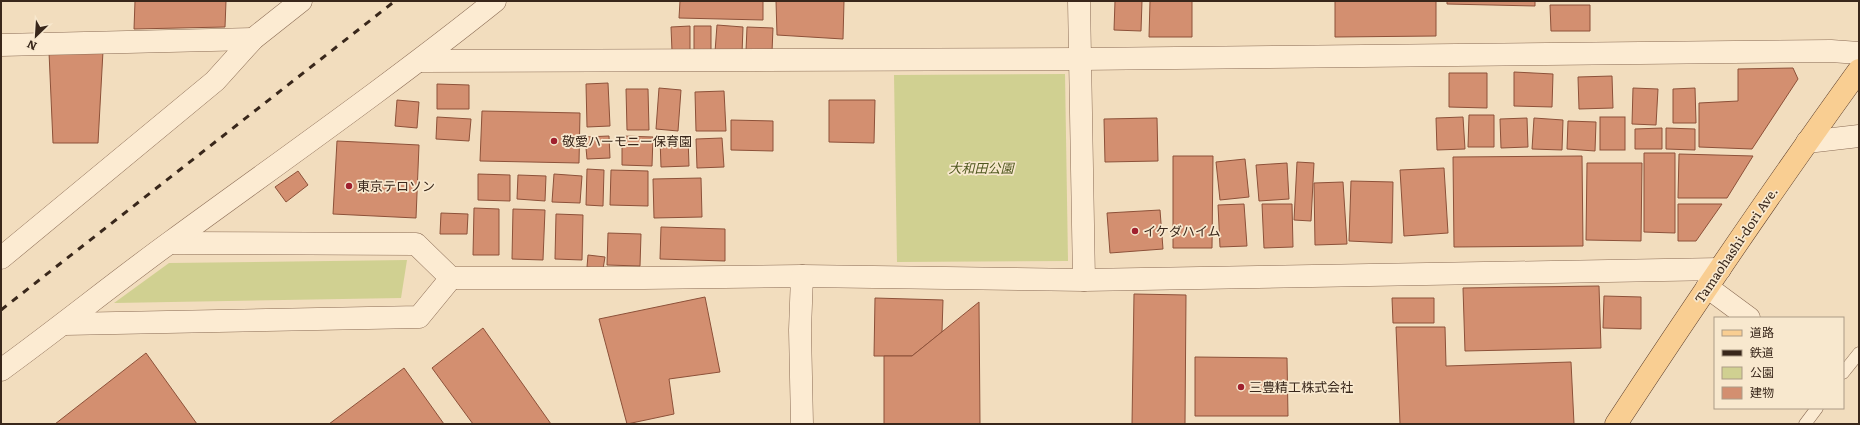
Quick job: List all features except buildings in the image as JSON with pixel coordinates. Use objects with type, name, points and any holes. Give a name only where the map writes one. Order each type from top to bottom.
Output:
[{"type":"main road","name":"Tamaohashi-dori Ave.","points":[[1616,424],[1706,287],[1859,70]]},
{"type":"street","points":[[1,258],[215,81],[253,39],[301,1]]},
{"type":"street","points":[[1,370],[65,324],[170,243],[420,61],[495,1]]},
{"type":"street","points":[[1079,1],[1084,280]]},
{"type":"street","points":[[1,45],[253,39]]},
{"type":"street","points":[[420,61],[1080,59],[1815,52],[1859,53]]},
{"type":"street","points":[[1807,142],[1859,136]]},
{"type":"street","points":[[170,243],[416,244],[451,278],[802,276],[1084,280],[1720,269]]},
{"type":"street","points":[[802,276],[800,330],[802,424]]},
{"type":"street","points":[[65,324],[419,317],[451,278]]},
{"type":"street","points":[[1706,287],[1748,317]]},
{"type":"lane","points":[[1844,372],[1859,353]]},
{"type":"lane","points":[[1805,424],[1816,409]]},
{"type":"green space","name":"大和田公園","points":[[1065,74],[1068,261],[897,262],[894,75]]},
{"type":"green space","points":[[407,260],[401,298],[114,303],[169,263]]},
{"type":"railway","points":[[1,310],[395,1]]},
{"type":"place","name":"敬愛ハーモニー保育園","points":[[554,141]]},
{"type":"place","name":"東京テロソン","points":[[349,186]]},
{"type":"place","name":"イケダハイム","points":[[1135,231]]},
{"type":"place","name":"三豊精工株式会社","points":[[1241,387]]}]
